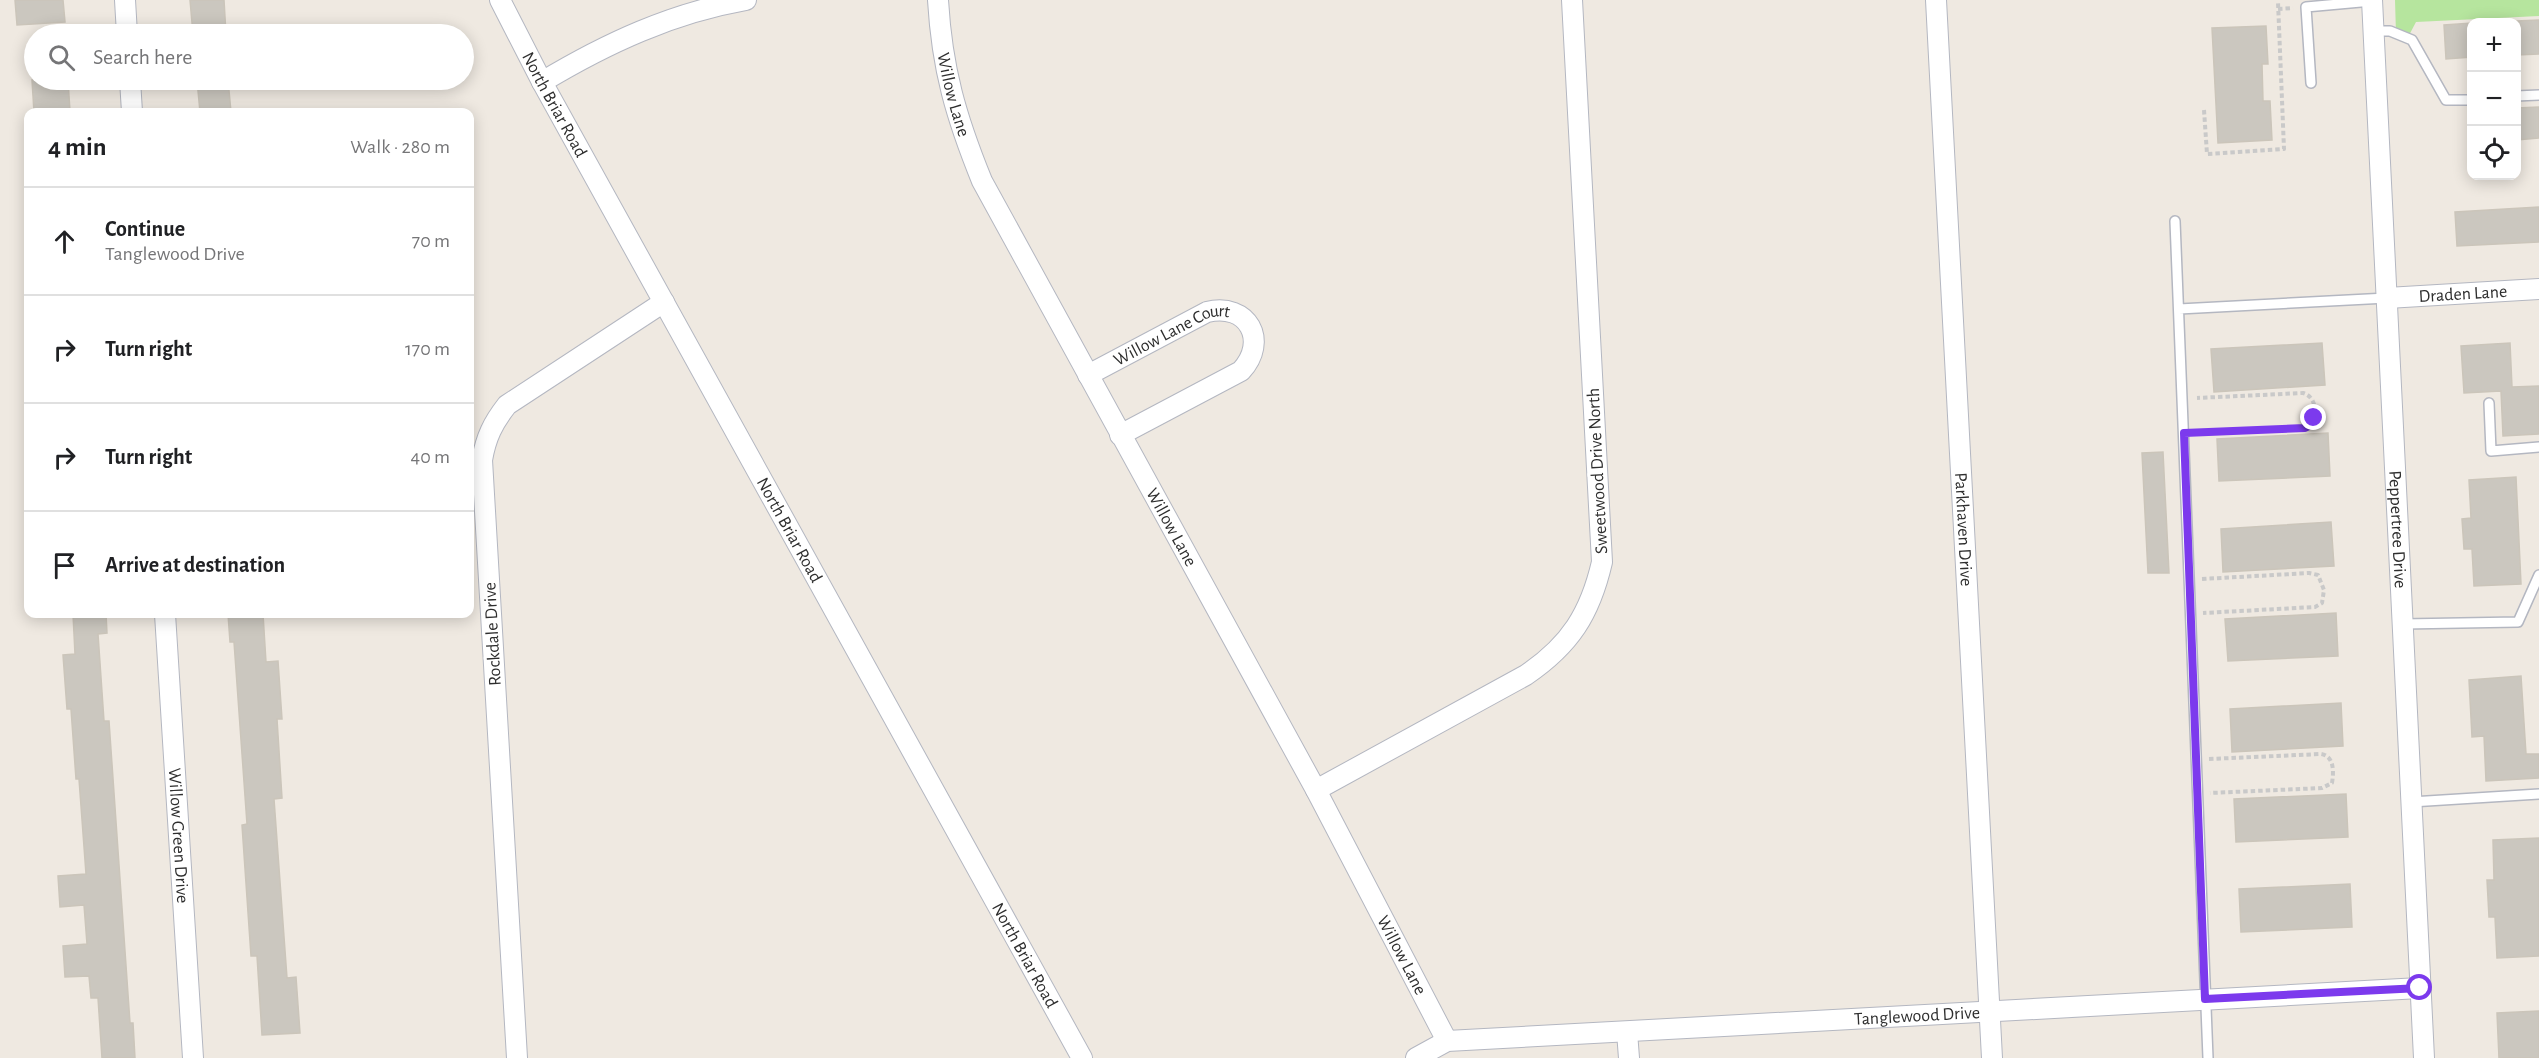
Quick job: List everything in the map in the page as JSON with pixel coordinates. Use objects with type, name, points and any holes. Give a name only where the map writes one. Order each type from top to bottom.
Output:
[{"type":"street","points":[[125,0],[126,24]]},
{"type":"street","name":"North Briar Road","points":[[500,0],[664,302],[1082,1058]]},
{"type":"street","points":[[543,82],[588,54],[637,31],[687,13],[746,0]]},
{"type":"street","name":"Willow Lane","points":[[938,0],[941,42],[948,86],[960,128],[982,181],[1316,790],[1447,1041]]},
{"type":"street","name":"Sweetwood Drive North","points":[[1316,790],[1526,675],[1548,660],[1571,636],[1586,613],[1596,588],[1602,562],[1572,0]]},
{"type":"street","name":"Parkhaven Drive","points":[[1936,0],[1992,1058]]},
{"type":"street","name":"Peppertree Drive","points":[[2372,1],[2424,1058]]},
{"type":"street","points":[[131,90],[132,108]]},
{"type":"street","name":"Draden Lane","points":[[2387,298],[2539,289]]},
{"type":"street","name":"Rockdale Drive","points":[[518,1058],[482,459],[485,440],[493,423],[507,405],[664,302]]},
{"type":"street","name":"Willow Lane Court","points":[[1088,375],[1207,312],[1218,309],[1229,310],[1239,315],[1252,331],[1255,342],[1253,353],[1241,371],[1120,435]]},
{"type":"street","name":"Willow Green Drive","points":[[165,618],[193,1058]]},
{"type":"street","name":"Tanglewood Drive","points":[[1416,1058],[1447,1041],[2420,988]]},
{"type":"street","points":[[1627,1032],[1629,1058]]},
{"type":"lane","points":[[2311,83],[2306,7],[2372,1]]},
{"type":"lane","points":[[2373,31],[2390,31],[2412,40],[2446,100],[2467,100]]},
{"type":"lane","points":[[2521,96],[2539,95]]},
{"type":"lane","points":[[2175,221],[2208,1058]]},
{"type":"lane","points":[[2179,309],[2387,298]]},
{"type":"lane","points":[[2489,403],[2491,451],[2539,447]]},
{"type":"lane","points":[[2403,624],[2518,622],[2539,575]]},
{"type":"lane","points":[[2411,802],[2539,794]]},
{"type":"path","points":[[2204,110],[2207,154],[2284,149],[2278,2]]},
{"type":"path","points":[[2183,399],[2303,393],[2309,395],[2314,408],[2311,425],[2305,428],[2184,433]]},
{"type":"path","points":[[2189,579],[2309,573],[2318,575],[2324,590],[2322,603],[2315,607],[2191,614]]},
{"type":"path","points":[[2196,760],[2321,754],[2327,755],[2332,760],[2333,776],[2331,783],[2322,788],[2197,793]]},
{"type":"green space","points":[[2395,0],[2539,0],[2539,16],[2416,22],[2407,39],[2396,34]]},
{"type":"building","points":[[15,0],[63,0],[65,22],[17,25]]},
{"type":"building","points":[[190,0],[224,0],[225,24],[192,24]]},
{"type":"building","points":[[2539,20],[2539,54],[2521,55],[2521,21]]},
{"type":"building","points":[[2467,23],[2467,57],[2446,59],[2444,25]]},
{"type":"building","points":[[2266,26],[2268,64],[2262,64],[2263,101],[2270,101],[2272,140],[2218,143],[2212,28]]},
{"type":"building","points":[[33,90],[69,90],[70,108],[34,108]]},
{"type":"building","points":[[198,90],[229,90],[231,108],[200,108]]},
{"type":"building","points":[[2539,107],[2539,138],[2521,140],[2521,108]]},
{"type":"building","points":[[2539,207],[2539,242],[2457,246],[2455,212]]},
{"type":"building","points":[[2322,343],[2325,385],[2214,392],[2211,349]]},
{"type":"building","points":[[2510,343],[2512,387],[2539,386],[2539,434],[2503,436],[2501,391],[2464,393],[2461,346]]},
{"type":"building","points":[[2328,433],[2330,476],[2219,481],[2217,439]]},
{"type":"building","points":[[2163,452],[2169,573],[2148,573],[2142,453]]},
{"type":"building","points":[[2516,477],[2521,584],[2474,586],[2472,549],[2464,549],[2462,519],[2471,518],[2469,480]]},
{"type":"building","points":[[2331,522],[2334,566],[2223,572],[2221,529]]},
{"type":"building","points":[[2336,613],[2338,656],[2228,661],[2225,619]]},
{"type":"building","points":[[73,618],[106,618],[107,633],[98,634],[104,721],[109,721],[130,1023],[133,1023],[135,1058],[102,1058],[98,998],[91,998],[89,976],[65,977],[63,946],[87,944],[84,905],[60,907],[58,876],[86,874],[79,779],[76,779],[71,709],[67,709],[63,655],[75,654]]},
{"type":"building","points":[[228,618],[263,618],[266,662],[278,661],[282,719],[277,719],[282,798],[274,799],[287,978],[296,977],[300,1033],[262,1035],[257,956],[251,956],[242,825],[247,824],[234,642],[230,642]]},
{"type":"building","points":[[2521,676],[2526,754],[2539,754],[2539,778],[2486,781],[2484,736],[2472,737],[2469,680]]},
{"type":"building","points":[[2341,703],[2343,746],[2232,752],[2230,709]]},
{"type":"building","points":[[2346,794],[2348,837],[2236,842],[2234,799]]},
{"type":"building","points":[[2539,838],[2539,956],[2497,958],[2495,917],[2489,917],[2487,880],[2494,880],[2493,840]]},
{"type":"building","points":[[2350,884],[2352,927],[2241,932],[2239,889]]},
{"type":"building","points":[[2539,1011],[2539,1058],[2499,1058],[2497,1013]]},
{"type":"route","points":[[2314,418],[2311,425],[2305,428],[2184,433],[2205,999],[2420,988]]}]
